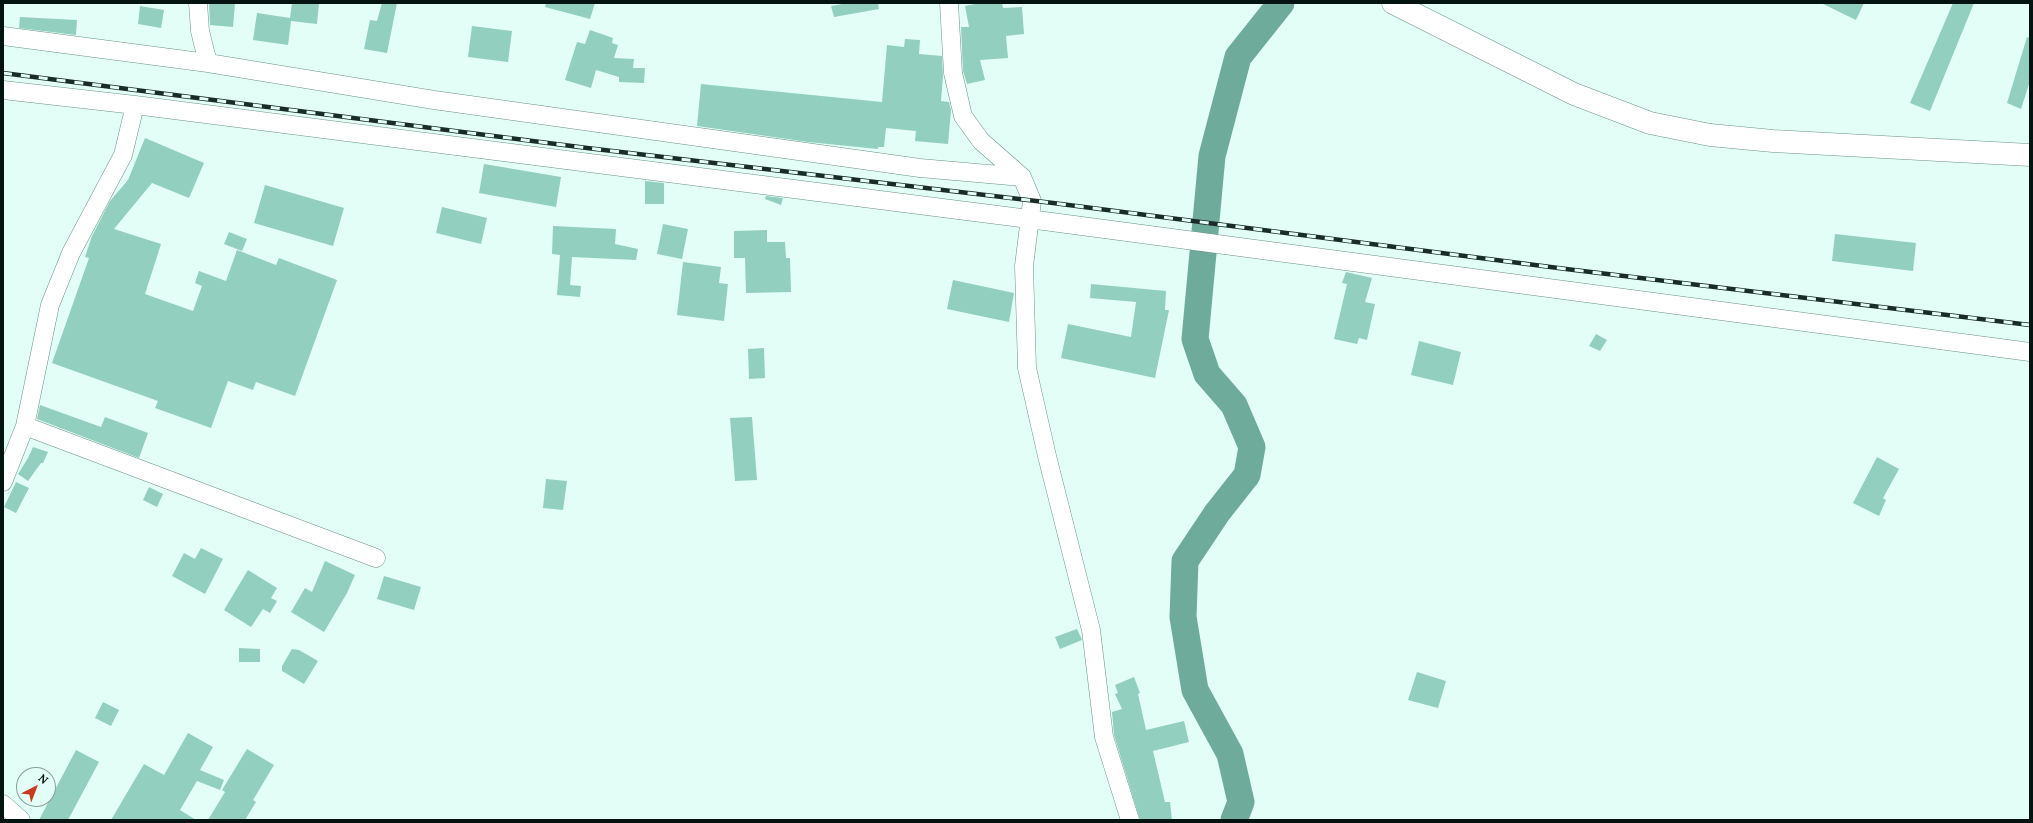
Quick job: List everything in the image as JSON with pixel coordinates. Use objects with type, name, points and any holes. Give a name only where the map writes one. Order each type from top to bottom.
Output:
[{"type":"main road","points":[[1393,3],[1574,94],[1650,123],[1710,136],[1773,142],[2030,155]]},
{"type":"street","points":[[198,3],[200,31],[208,63]]},
{"type":"street","points":[[949,3],[953,73],[963,116],[981,141],[1022,177],[1032,200],[1024,266],[1027,368],[1047,456],[1091,630],[1104,737],[1130,820]]},
{"type":"street","points":[[3,36],[208,63],[434,100],[920,168],[1022,177]]},
{"type":"street","points":[[3,90],[1029,219],[2030,352]]},
{"type":"street","points":[[3,482],[25,426],[50,305],[71,252],[123,156],[135,106]]},
{"type":"street","points":[[25,426],[376,558]]},
{"type":"street","points":[[3,804],[21,820]]},
{"type":"building","points":[[209,3],[235,3],[233,27],[210,25]]},
{"type":"building","points":[[292,3],[319,3],[317,24],[291,21],[288,45],[253,40],[257,13],[290,18]]},
{"type":"building","points":[[382,3],[397,3],[387,53],[364,49],[370,20],[377,21]]},
{"type":"building","points":[[546,3],[595,3],[590,19],[545,7]]},
{"type":"building","points":[[848,3],[878,3],[879,9],[834,17],[831,6]]},
{"type":"building","points":[[981,3],[1002,3],[1003,8],[1022,7],[1024,34],[1006,36],[1008,58],[980,60],[985,80],[967,84],[963,71],[961,27],[969,27],[965,6]]},
{"type":"building","points":[[1821,3],[1864,3],[1856,20]]},
{"type":"building","points":[[1953,3],[1974,3],[1930,111],[1910,103]]},
{"type":"building","points":[[140,6],[164,10],[161,28],[138,24]]},
{"type":"building","points":[[20,17],[77,20],[76,35],[19,28]]},
{"type":"building","points":[[472,26],[512,31],[508,62],[468,57]]},
{"type":"building","points":[[590,30],[613,38],[612,43],[618,45],[614,58],[634,59],[633,68],[645,68],[644,83],[619,82],[619,77],[596,70],[591,88],[565,80],[577,42],[585,44]]},
{"type":"building","points":[[2027,37],[2030,38],[2030,81],[2021,109],[2007,103]]},
{"type":"building","points":[[905,39],[920,40],[919,54],[942,56],[943,76],[941,101],[949,102],[951,110],[948,144],[915,141],[916,131],[886,128],[884,147],[878,147],[878,149],[808,142],[697,126],[701,84],[882,102],[887,45],[904,47]]},
{"type":"building","points":[[145,138],[204,163],[189,198],[152,183],[114,229],[161,244],[145,294],[193,311],[202,286],[195,283],[199,271],[226,281],[237,250],[276,265],[279,258],[337,280],[295,396],[256,382],[253,390],[228,381],[211,428],[155,408],[158,401],[52,363],[89,258],[85,257],[92,236],[110,201],[128,180]]},
{"type":"building","points":[[484,164],[561,177],[556,207],[479,193]]},
{"type":"building","points":[[645,181],[664,183],[664,204],[645,204]]},
{"type":"building","points":[[265,185],[344,208],[333,246],[254,223]]},
{"type":"building","points":[[766,196],[783,198],[781,205],[765,199]]},
{"type":"building","points":[[442,207],[487,218],[481,244],[436,233]]},
{"type":"building","points":[[663,224],[688,229],[682,259],[657,254]]},
{"type":"building","points":[[553,226],[616,229],[615,244],[638,249],[636,260],[572,257],[570,285],[581,286],[580,297],[557,295],[560,255],[552,254]]},
{"type":"building","points":[[767,230],[767,242],[785,242],[786,258],[790,258],[791,292],[746,293],[745,258],[734,258],[734,231]]},
{"type":"building","points":[[229,232],[247,239],[242,251],[224,244]]},
{"type":"building","points":[[1835,234],[1916,243],[1913,271],[1832,261]]},
{"type":"building","points":[[683,262],[721,267],[719,283],[728,284],[724,321],[677,315]]},
{"type":"building","points":[[1346,272],[1372,278],[1365,302],[1375,304],[1367,340],[1359,338],[1357,344],[1334,339],[1347,284],[1342,283]]},
{"type":"building","points":[[953,280],[1014,293],[1009,322],[947,309]]},
{"type":"building","points":[[1091,284],[1166,291],[1165,310],[1169,310],[1155,378],[1061,358],[1068,324],[1131,337],[1136,302],[1090,298]]},
{"type":"building","points":[[1596,334],[1607,340],[1600,351],[1589,346]]},
{"type":"building","points":[[1419,341],[1461,352],[1453,385],[1411,375]]},
{"type":"building","points":[[764,348],[765,378],[749,379],[748,349]]},
{"type":"building","points":[[40,405],[101,427],[105,417],[148,433],[139,458],[37,419]]},
{"type":"building","points":[[752,417],[757,480],[735,481],[730,418]]},
{"type":"building","points":[[33,447],[48,452],[43,463],[41,463],[28,481],[18,474]]},
{"type":"building","points":[[1877,457],[1899,469],[1883,498],[1886,500],[1879,516],[1853,503]]},
{"type":"building","points":[[546,479],[567,481],[563,510],[543,508]]},
{"type":"building","points":[[16,482],[29,488],[16,513],[4,507]]},
{"type":"building","points":[[149,487],[163,494],[157,507],[143,500]]},
{"type":"building","points":[[201,548],[223,559],[205,594],[172,576],[184,553],[195,559]]},
{"type":"building","points":[[325,561],[355,575],[347,593],[324,632],[291,612],[305,588],[312,592]]},
{"type":"building","points":[[248,570],[277,588],[271,598],[277,601],[270,613],[263,609],[251,627],[224,610]]},
{"type":"building","points":[[384,576],[421,587],[414,610],[377,599]]},
{"type":"building","points":[[1077,629],[1082,640],[1060,649],[1055,637]]},
{"type":"building","points":[[239,648],[260,649],[260,662],[239,662]]},
{"type":"building","points":[[292,649],[299,650],[318,661],[304,684],[282,671],[282,666]]},
{"type":"building","points":[[1417,672],[1446,681],[1438,708],[1408,700]]},
{"type":"building","points":[[1134,677],[1140,693],[1138,694],[1146,730],[1184,721],[1189,742],[1153,751],[1165,802],[1170,802],[1172,820],[1140,820],[1114,735],[1112,712],[1122,709],[1115,694],[1118,693],[1115,685]]},
{"type":"building","points":[[103,702],[119,710],[111,726],[95,718]]},
{"type":"building","points":[[188,733],[213,747],[200,770],[224,780],[220,790],[197,781],[180,810],[196,820],[111,820],[144,764],[164,775]]},
{"type":"building","points":[[247,749],[274,765],[253,800],[256,802],[245,820],[208,820],[225,792],[222,790]]},
{"type":"building","points":[[76,750],[99,762],[68,820],[39,820],[46,807],[56,807],[56,788]]},
{"type":"waterway","points":[[1234,820],[1241,802],[1230,754],[1195,690],[1183,617],[1185,561],[1217,513],[1247,475],[1252,447],[1234,405],[1207,374],[1195,339],[1212,156],[1238,57],[1281,3]]},
{"type":"railway","points":[[3,73],[587,148],[1053,203],[1566,269],[2030,325]]}]
